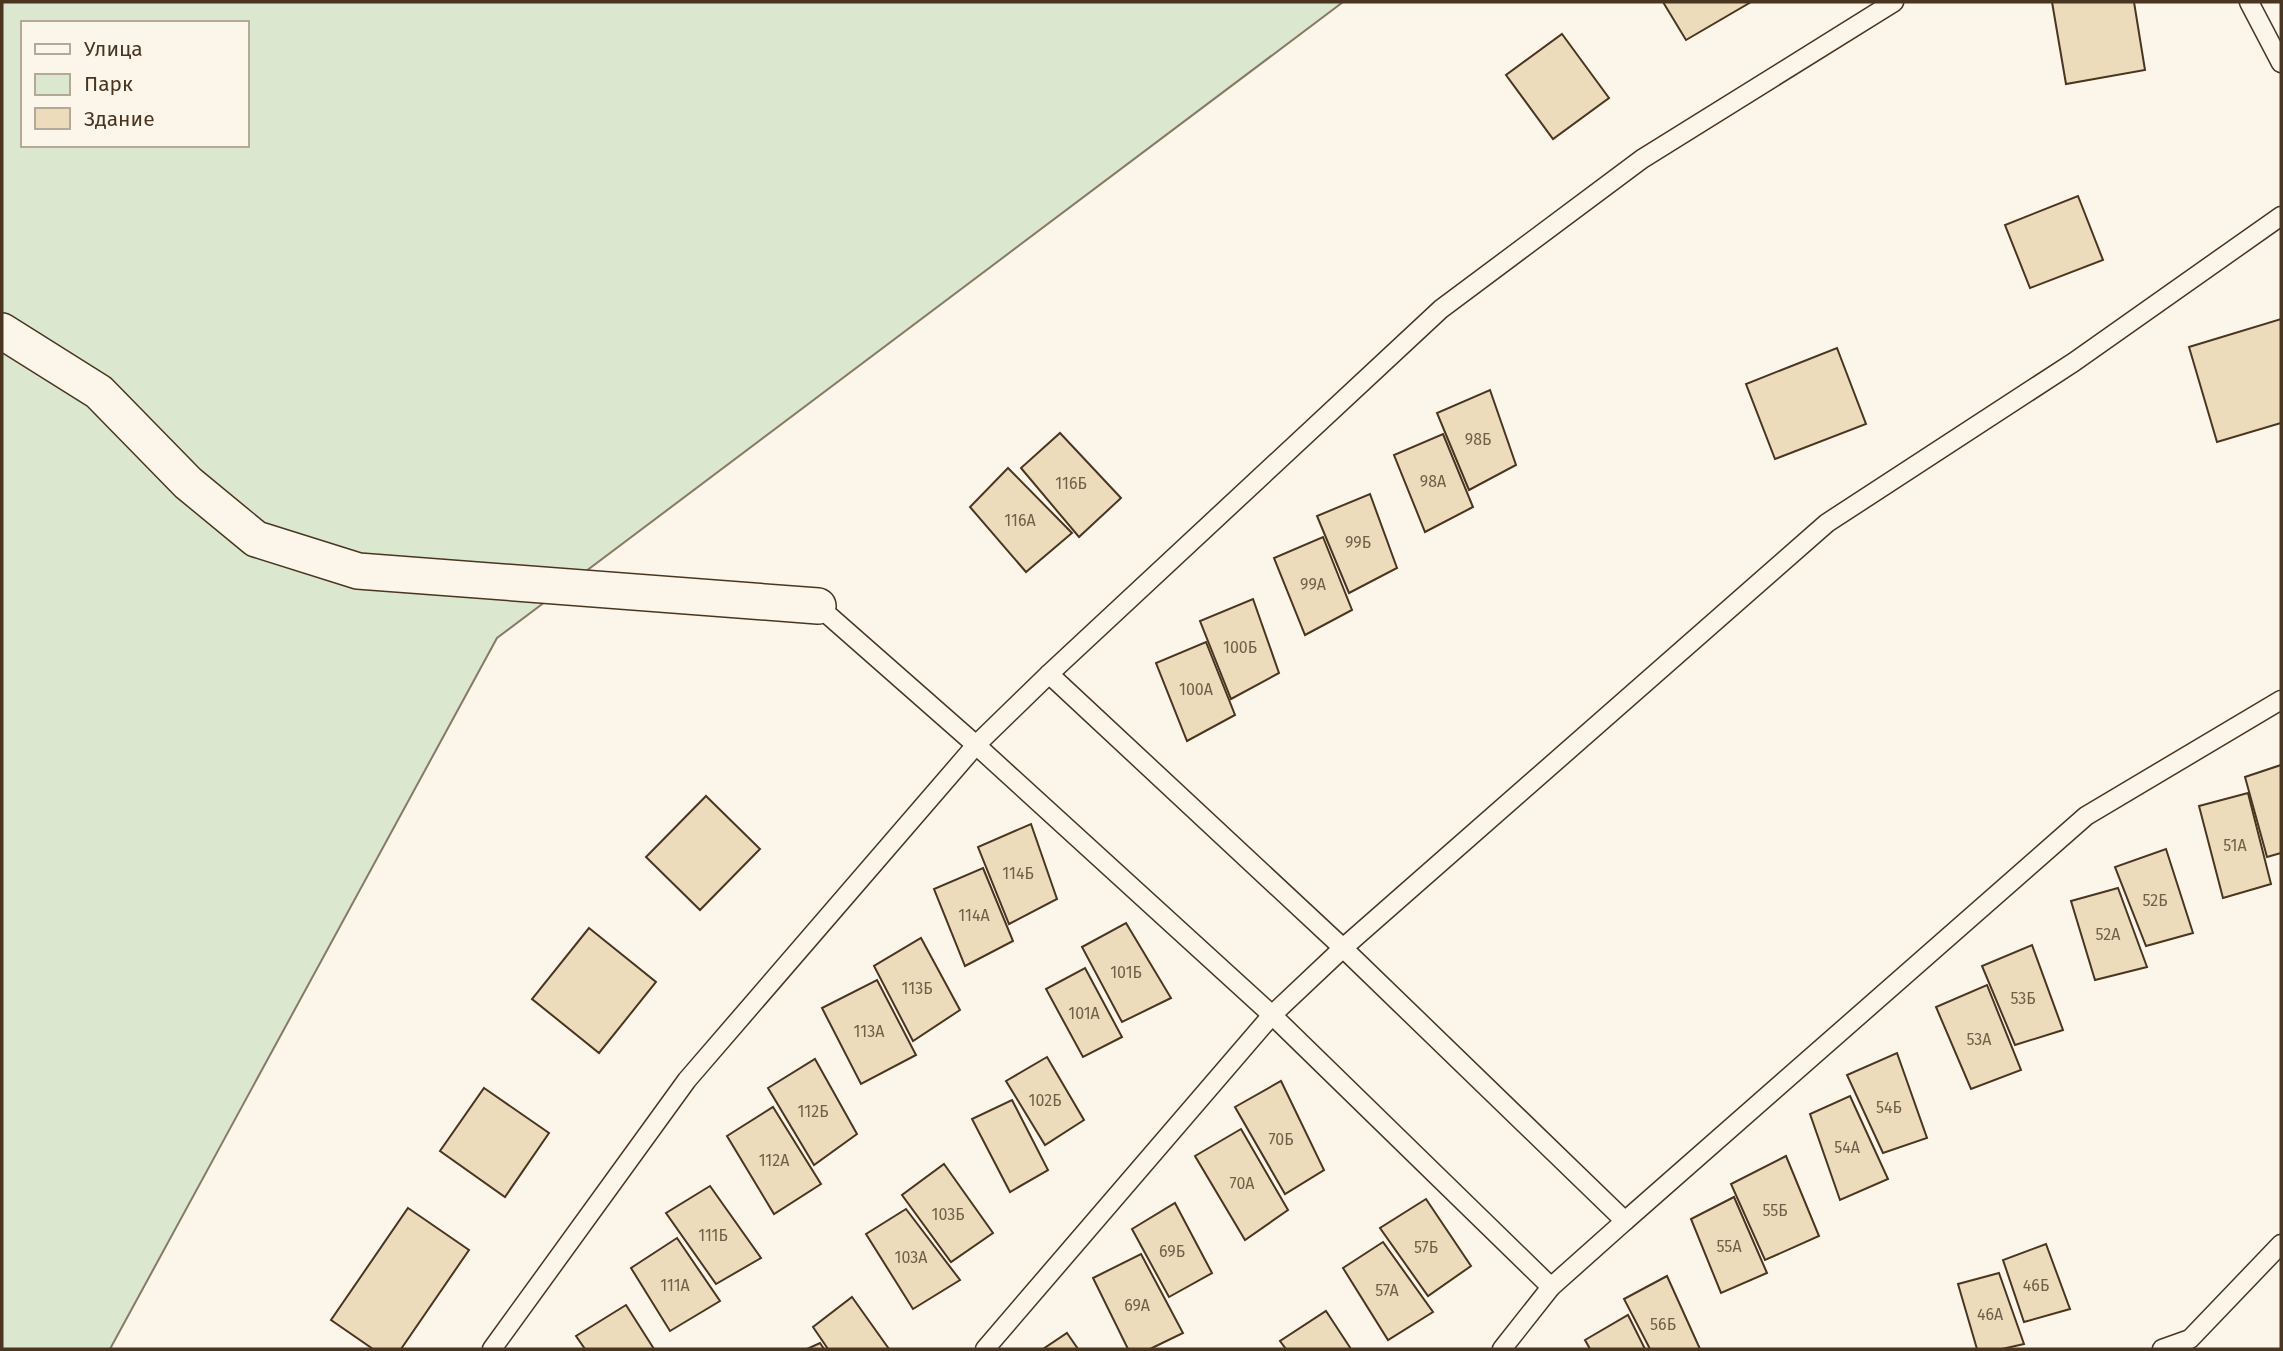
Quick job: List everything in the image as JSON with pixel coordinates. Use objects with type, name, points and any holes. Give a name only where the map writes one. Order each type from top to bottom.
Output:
[{"type":"street","points":[[2,331],[99,392],[188,483],[256,539],[358,570],[818,606]]},
{"type":"lane","points":[[492,1349],[687,1080],[976,745],[1049,674],[1441,309],[1642,159],[1894,2]]},
{"type":"lane","points":[[2249,2],[2281,63]]},
{"type":"lane","points":[[985,1349],[1272,1016],[1343,948],[1827,523],[2074,362],[2281,216]]},
{"type":"lane","points":[[818,606],[976,745],[1272,1016],[1550,1287]]},
{"type":"lane","points":[[1049,674],[1343,948],[1625,1221]]},
{"type":"lane","points":[[1502,1349],[1550,1287],[2086,816],[2281,700]]},
{"type":"lane","points":[[2162,1349],[2190,1339],[2281,1244]]},
{"type":"green space","points":[[2,2],[1343,2],[497,638],[110,1349],[2,1349]]},
{"type":"building","points":[[1663,2],[1751,2],[1686,40]]},
{"type":"building","points":[[2052,2],[2134,2],[2145,70],[2066,84]]},
{"type":"building","points":[[1562,34],[1609,98],[1553,139],[1506,75]]},
{"type":"building","points":[[2078,196],[2103,260],[2030,288],[2005,225]]},
{"type":"building","points":[[2281,319],[2281,423],[2217,442],[2189,347]]},
{"type":"building","points":[[1837,348],[1866,424],[1775,459],[1746,384]]},
{"type":"building","points":[[1490,390],[1516,465],[1469,490],[1437,413]]},
{"type":"building","points":[[1060,433],[1121,498],[1079,537],[1021,468]]},
{"type":"building","points":[[1443,434],[1473,507],[1425,532],[1394,455]]},
{"type":"building","points":[[1008,468],[1072,533],[1026,572],[970,507]]},
{"type":"building","points":[[1370,494],[1397,568],[1349,593],[1317,516]]},
{"type":"building","points":[[1323,537],[1352,610],[1305,635],[1274,558]]},
{"type":"building","points":[[1253,599],[1279,673],[1231,699],[1200,621]]},
{"type":"building","points":[[1206,642],[1235,715],[1187,741],[1156,663]]},
{"type":"building","points":[[2281,765],[2281,853],[2267,857],[2245,777]]},
{"type":"building","points":[[2248,793],[2271,884],[2223,898],[2199,806]]},
{"type":"building","points":[[706,796],[760,849],[700,910],[646,857]]},
{"type":"building","points":[[1031,824],[1057,899],[1009,924],[978,847]]},
{"type":"building","points":[[2166,849],[2193,933],[2146,946],[2115,867]]},
{"type":"building","points":[[983,868],[1013,941],[965,966],[934,889]]},
{"type":"building","points":[[2118,888],[2147,967],[2095,980],[2071,901]]},
{"type":"building","points":[[1126,923],[1171,998],[1122,1022],[1082,947]]},
{"type":"building","points":[[589,928],[656,982],[599,1053],[532,999]]},
{"type":"building","points":[[921,938],[960,1010],[913,1041],[874,966]]},
{"type":"building","points":[[2032,945],[2063,1030],[2015,1045],[1982,966]]},
{"type":"building","points":[[1085,968],[1122,1037],[1083,1057],[1046,989]]},
{"type":"building","points":[[877,980],[916,1055],[861,1084],[822,1008]]},
{"type":"building","points":[[1987,985],[2021,1070],[1971,1089],[1936,1007]]},
{"type":"building","points":[[1897,1053],[1927,1138],[1883,1153],[1847,1075]]},
{"type":"building","points":[[1047,1057],[1084,1120],[1045,1145],[1006,1081]]},
{"type":"building","points":[[815,1059],[857,1134],[814,1165],[768,1088]]},
{"type":"building","points":[[1281,1081],[1324,1170],[1285,1194],[1235,1107]]},
{"type":"building","points":[[484,1088],[549,1133],[505,1197],[440,1151]]},
{"type":"building","points":[[1850,1096],[1888,1179],[1840,1200],[1810,1114]]},
{"type":"building","points":[[1012,1100],[1048,1170],[1010,1192],[972,1119]]},
{"type":"building","points":[[773,1107],[821,1184],[774,1214],[727,1136]]},
{"type":"building","points":[[1241,1129],[1288,1210],[1245,1240],[1195,1156]]},
{"type":"building","points":[[1786,1156],[1819,1236],[1765,1260],[1731,1184]]},
{"type":"building","points":[[944,1164],[993,1233],[951,1262],[902,1195]]},
{"type":"building","points":[[710,1186],[761,1258],[716,1284],[666,1213]]},
{"type":"building","points":[[1734,1197],[1767,1273],[1721,1293],[1691,1219]]},
{"type":"building","points":[[1426,1199],[1471,1266],[1428,1296],[1380,1228]]},
{"type":"building","points":[[1175,1203],[1212,1273],[1169,1297],[1132,1229]]},
{"type":"building","points":[[408,1208],[469,1250],[401,1349],[373,1349],[331,1320]]},
{"type":"building","points":[[906,1209],[960,1280],[913,1309],[866,1234]]},
{"type":"building","points":[[677,1238],[720,1301],[670,1331],[631,1268]]},
{"type":"building","points":[[1383,1242],[1433,1312],[1388,1340],[1343,1268]]},
{"type":"building","points":[[2046,1244],[2070,1309],[2024,1322],[2003,1260]]},
{"type":"building","points":[[1141,1254],[1183,1333],[1150,1349],[1128,1349],[1093,1278]]},
{"type":"building","points":[[1999,1273],[2024,1344],[2002,1349],[1977,1349],[1958,1284]]},
{"type":"building","points":[[1667,1276],[1700,1349],[1650,1349],[1624,1299]]},
{"type":"building","points":[[852,1297],[889,1349],[828,1349],[813,1327]]},
{"type":"building","points":[[626,1305],[654,1349],[585,1349],[576,1336]]},
{"type":"building","points":[[1326,1311],[1351,1349],[1286,1349],[1280,1341]]},
{"type":"building","points":[[1628,1315],[1645,1349],[1590,1349],[1585,1340]]},
{"type":"building","points":[[1067,1333],[1078,1349],[1043,1349]]},
{"type":"building","points":[[820,1343],[824,1349],[807,1349]]}]
